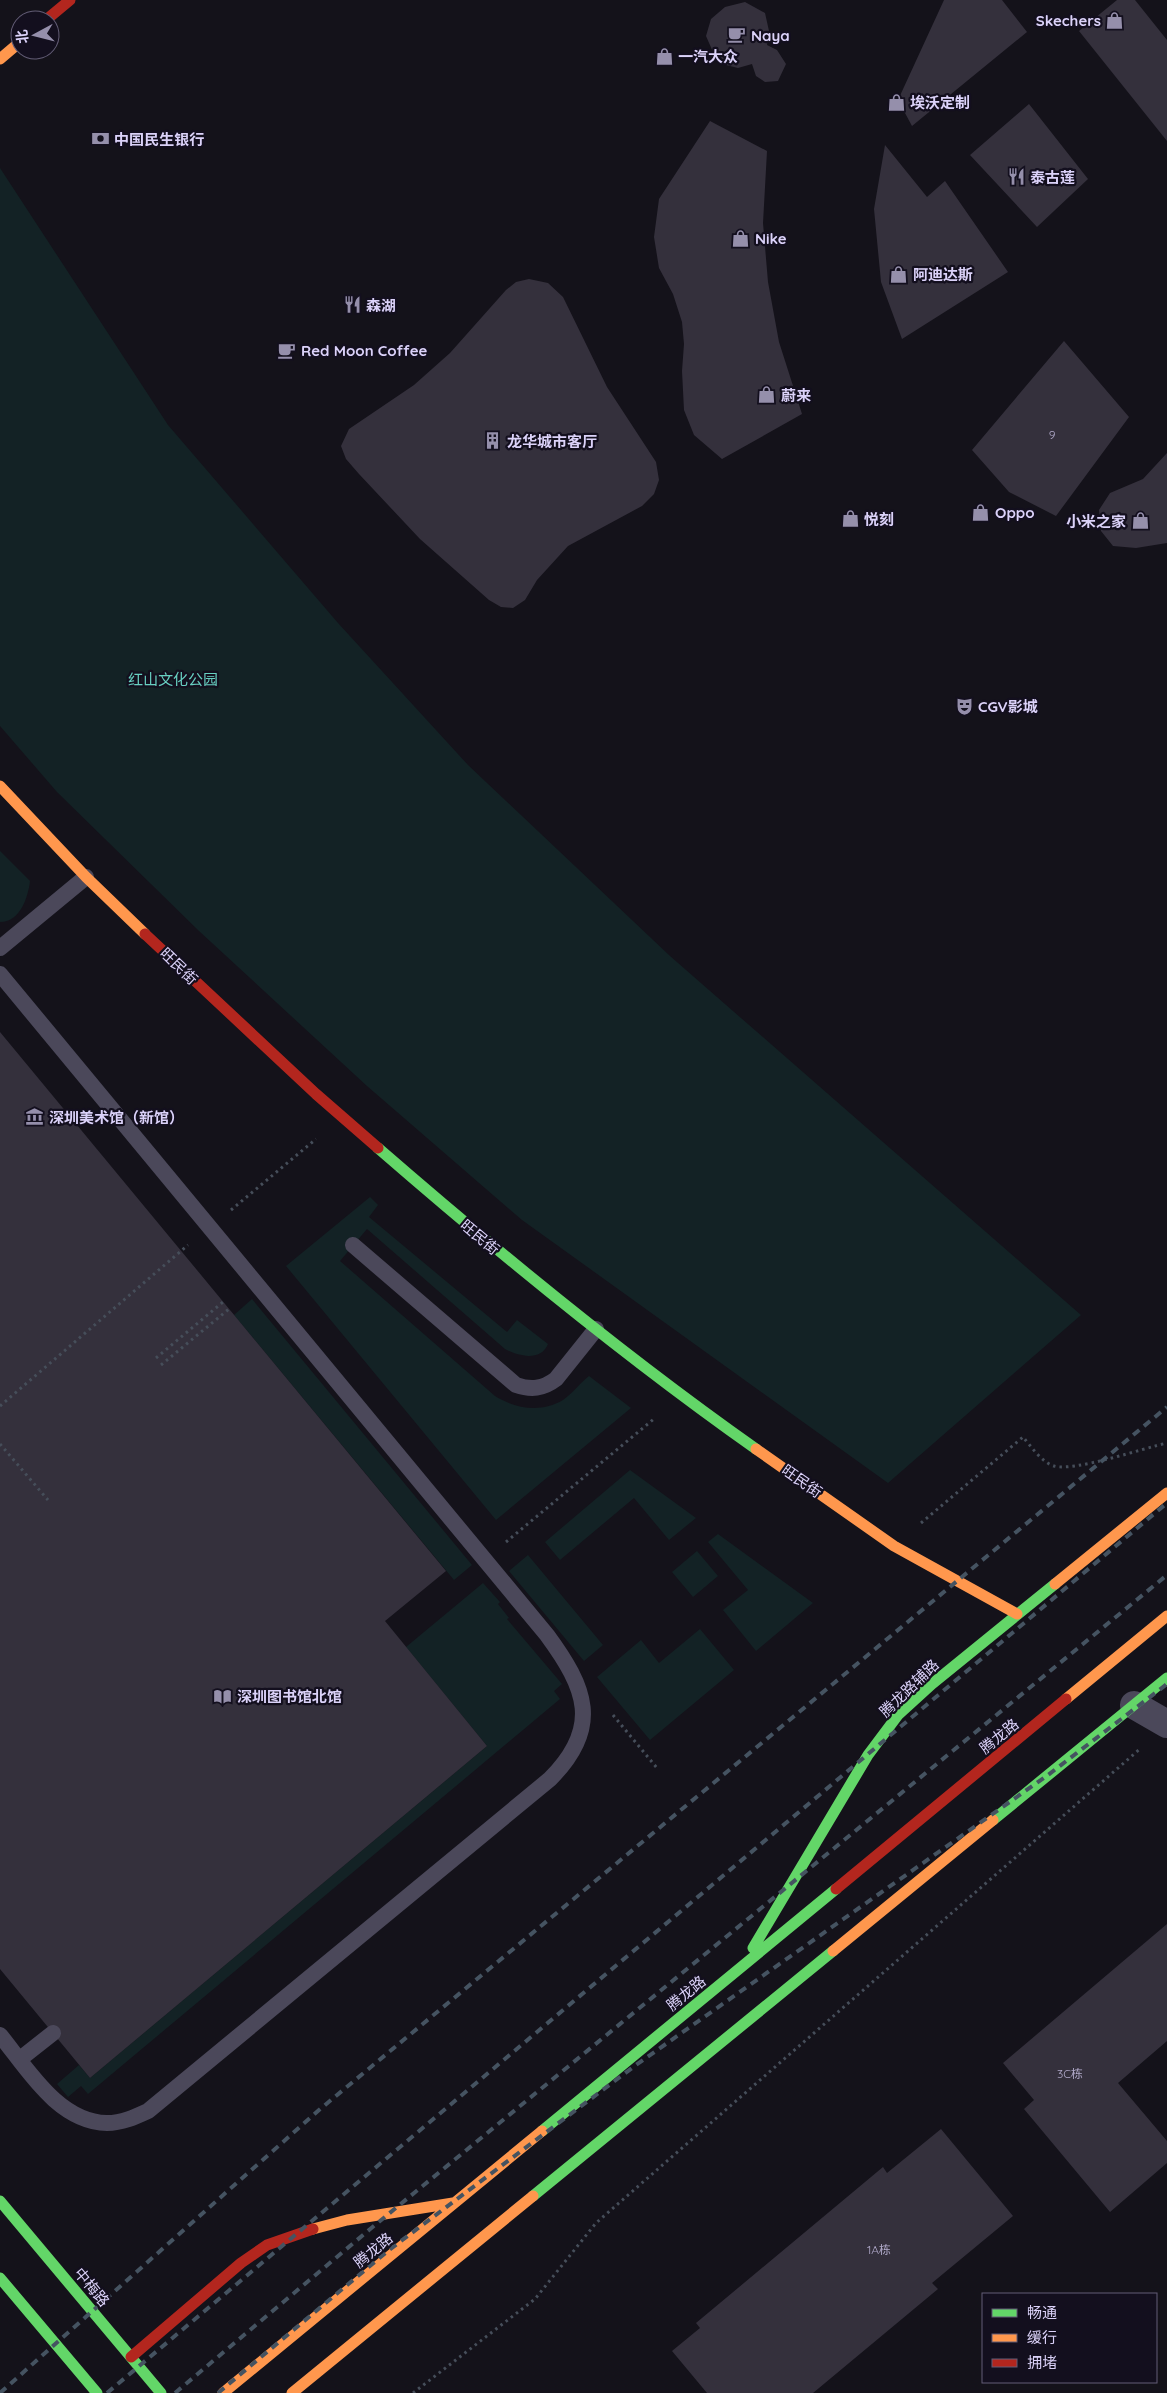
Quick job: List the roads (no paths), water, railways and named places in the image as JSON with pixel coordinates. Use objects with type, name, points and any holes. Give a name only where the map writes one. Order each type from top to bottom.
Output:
[{"type":"main road","points":[[58,10],[70,0]]},
{"type":"main road","points":[[0,59],[10,50]]},
{"type":"main road","name":"旺民街","points":[[0,786],[86,876],[316,1094],[494,1250],[688,1401],[894,1546],[1017,1614]]},
{"type":"main road","name":"腾龙路辅路","points":[[743,1966],[868,1755],[898,1715],[932,1684],[1167,1493]]},
{"type":"main road","name":"腾龙路","points":[[223,2393],[1167,1616]]},
{"type":"main road","points":[[292,2393],[1167,1678]]},
{"type":"main road","name":"中梅路","points":[[0,2201],[161,2393]]},
{"type":"main road","points":[[131,2357],[241,2262],[266,2246],[297,2233],[347,2220],[454,2202]]},
{"type":"main road","points":[[0,2278],[93,2392]]},
{"type":"street","points":[[1134,1705],[1167,1724]]},
{"type":"lane","points":[[0,948],[86,876]]},
{"type":"lane","points":[[0,974],[561,1654],[580,1687],[583,1703],[582,1726],[575,1748],[564,1765],[550,1779],[148,2111],[128,2120],[107,2123],[85,2118],[66,2108],[48,2094],[0,2035]]},
{"type":"lane","points":[[353,1245],[516,1385],[534,1389],[550,1384],[562,1372],[596,1329]]},
{"type":"lane","points":[[20,2059],[53,2033]]},
{"type":"railway","points":[[0,2393],[319,2110],[1167,1407]]},
{"type":"railway","points":[[107,2393],[1167,1503]]},
{"type":"railway","points":[[175,2393],[369,2230],[1167,1575]]},
{"type":"railway","points":[[218,2393],[389,2250],[636,2065],[1048,1775],[1167,1684]]},
{"type":"place","name":"Skechers","points":[[1115,20]]},
{"type":"place","name":"Naya","points":[[737,35]]},
{"type":"place","name":"一汽大众","points":[[664,56]]},
{"type":"place","name":"埃沃定制","points":[[896,102]]},
{"type":"place","name":"中国民生银行","points":[[100,139]]},
{"type":"place","name":"泰古莲","points":[[1016,177]]},
{"type":"place","name":"Nike","points":[[741,238]]},
{"type":"place","name":"阿迪达斯","points":[[899,274]]},
{"type":"place","name":"森湖","points":[[352,305]]},
{"type":"place","name":"Red Moon Coffee","points":[[287,350]]},
{"type":"place","name":"蔚来","points":[[767,395]]},
{"type":"place","name":"龙华城市客厅","points":[[493,441]]},
{"type":"place","name":"Oppo","points":[[981,512]]},
{"type":"place","name":"悦刻","points":[[850,519]]},
{"type":"place","name":"小米之家","points":[[1140,521]]},
{"type":"place","name":"CGV影城","points":[[964,706]]},
{"type":"place","name":"深圳美术馆（新馆）","points":[[35,1117]]},
{"type":"place","name":"深圳图书馆北馆","points":[[223,1696]]},
{"type":"park label","name":"红山文化公园","points":[[173,679]]}]
